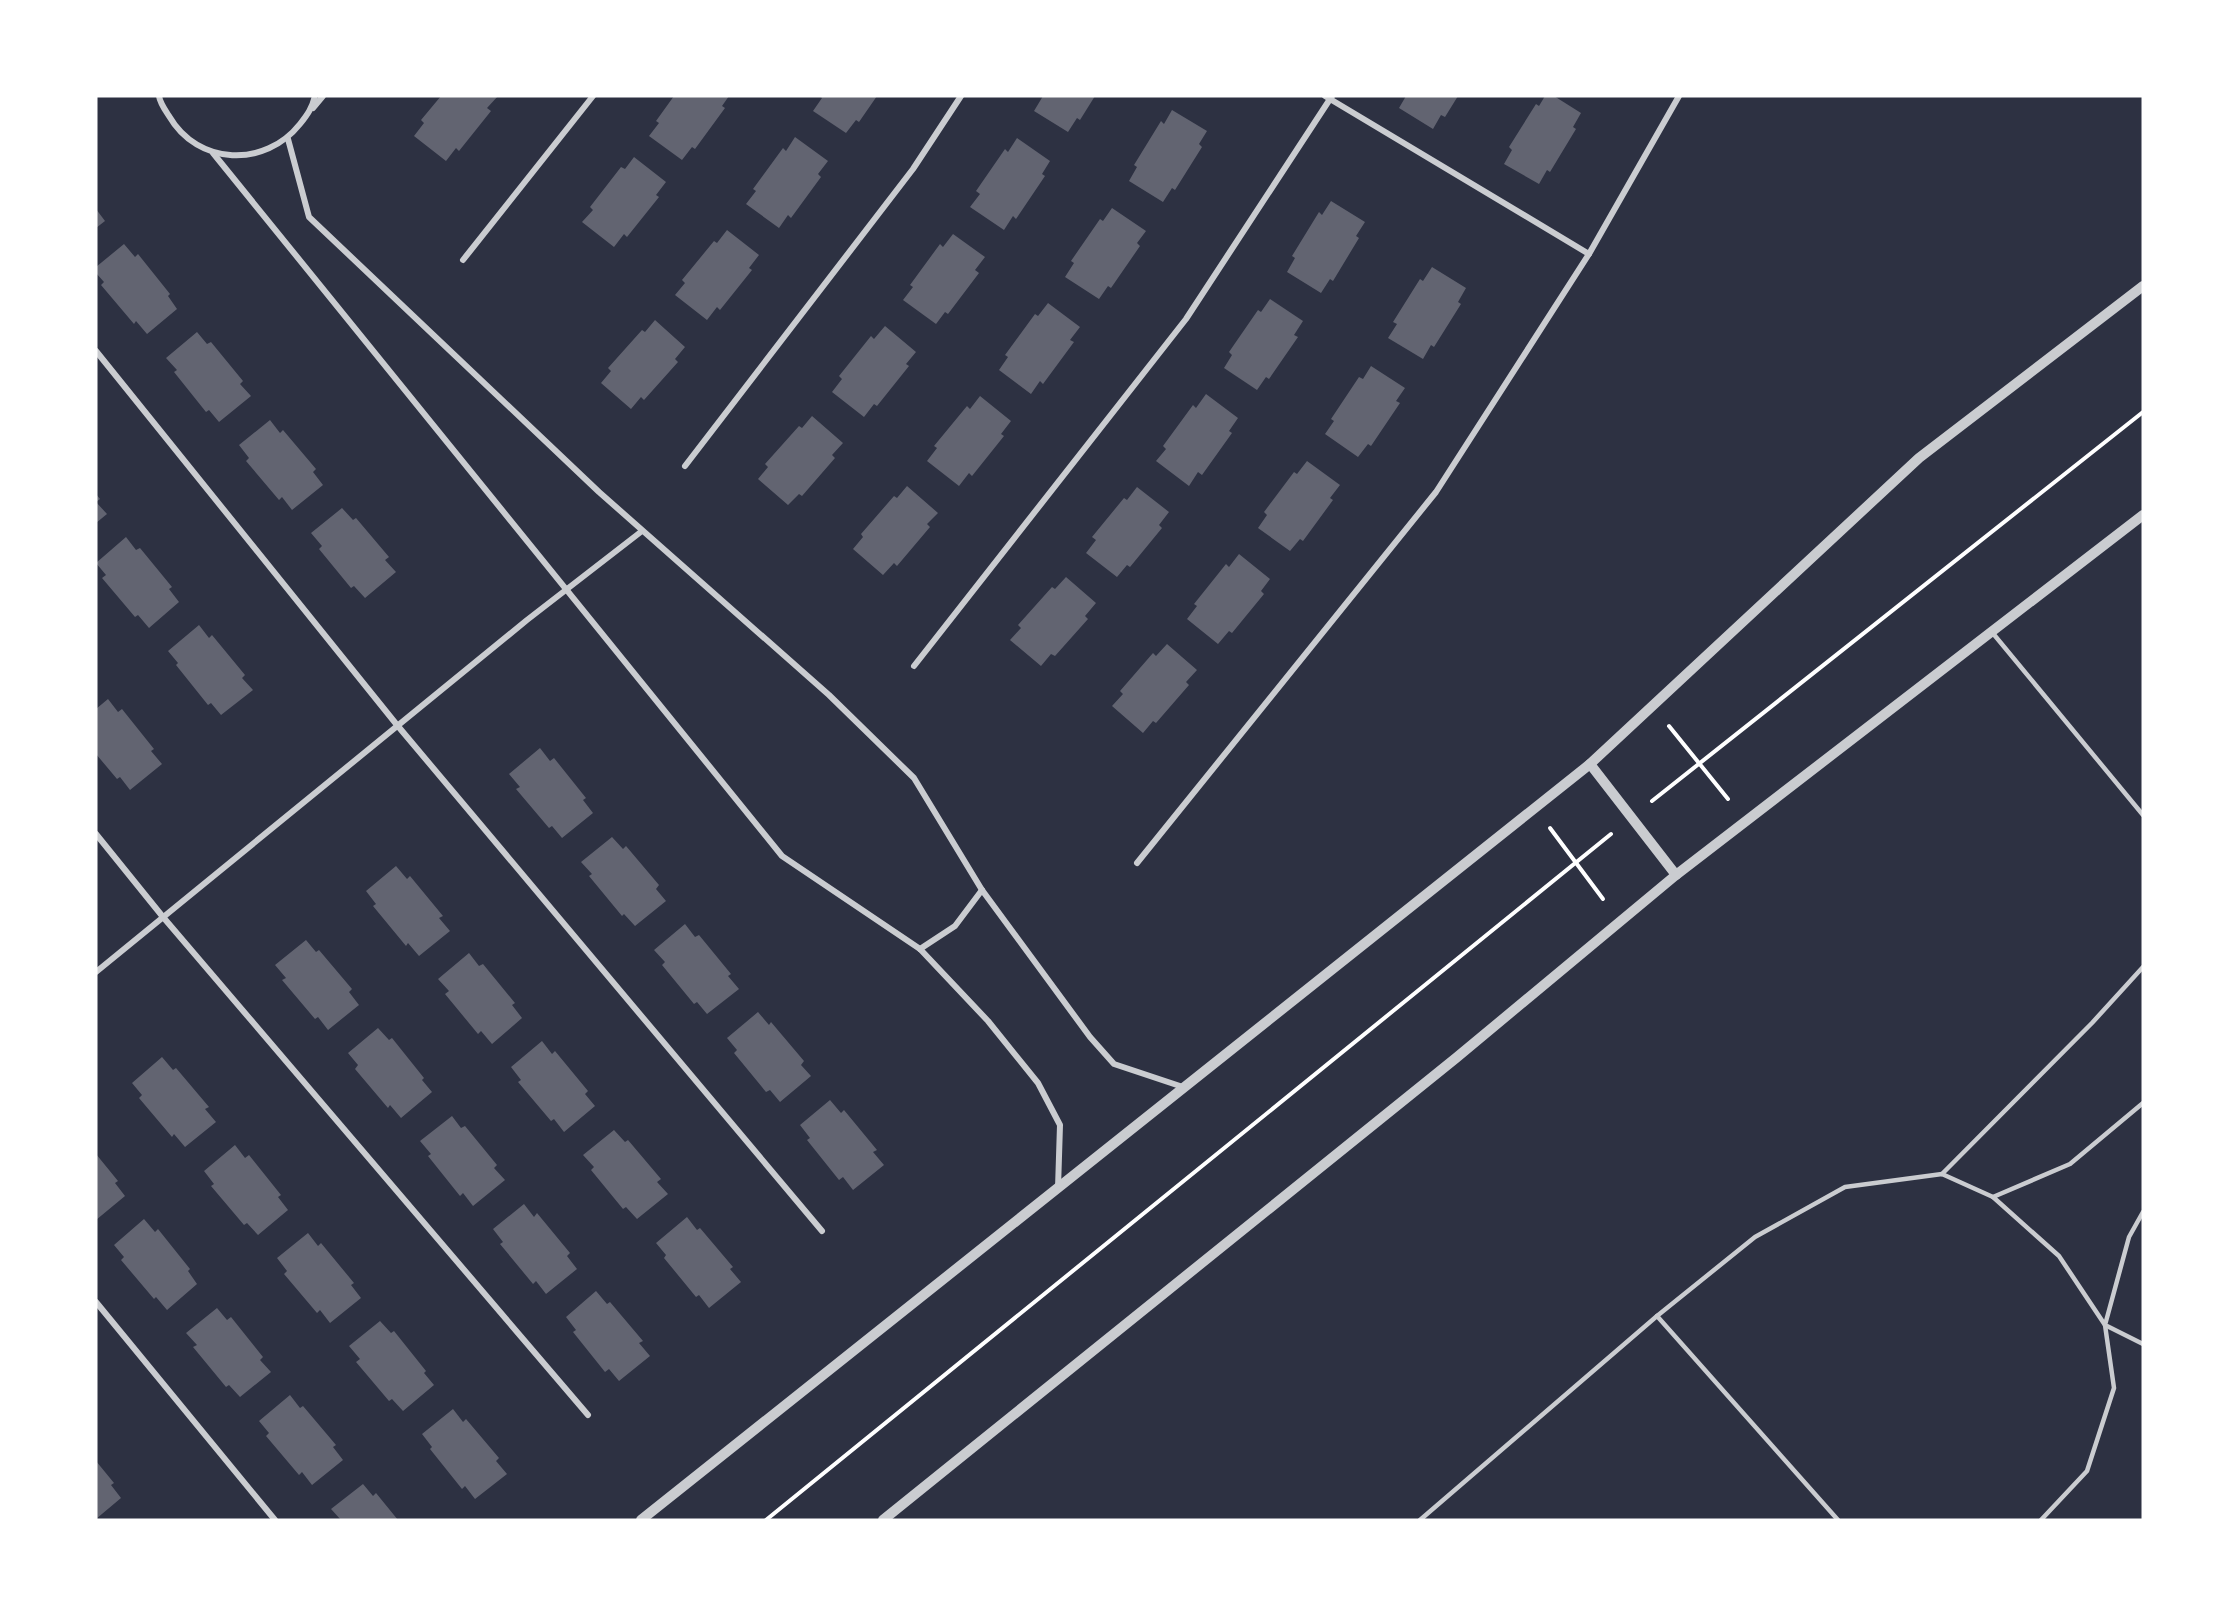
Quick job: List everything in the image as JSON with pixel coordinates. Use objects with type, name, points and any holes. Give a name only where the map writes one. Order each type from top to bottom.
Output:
[{"type":"street","points":[[312,109],[315,96]]},
{"type":"street","points":[[213,153],[252,156],[288,139],[323,96]]},
{"type":"street","points":[[463,261],[593,96]]},
{"type":"street","points":[[685,466],[914,169],[961,96]]},
{"type":"street","points":[[1137,863],[1436,492],[1589,254],[1678,96]]},
{"type":"street","points":[[158,97],[179,133],[213,153],[782,856],[920,949],[988,1021],[1038,1083],[1060,1125],[1058,1188]]},
{"type":"street","points":[[914,666],[1186,319],[1330,97],[1589,254]]},
{"type":"street","points":[[288,139],[309,217],[642,531],[830,695],[914,778],[982,890],[1090,1037],[1114,1064],[1183,1087]]},
{"type":"street","points":[[641,1520],[1590,764],[1651,704],[1919,458],[2143,285]]},
{"type":"street","points":[[96,351],[397,725],[822,1231]]},
{"type":"street","points":[[883,1520],[1446,1066],[1676,875],[2143,515]]},
{"type":"street","points":[[96,972],[397,725],[642,531]]},
{"type":"street","points":[[1590,764],[1676,875]]},
{"type":"street","points":[[96,834],[163,917],[588,1415]]},
{"type":"street","points":[[920,949],[955,926],[982,890]]},
{"type":"street","points":[[96,1302],[275,1520]]},
{"type":"lane","points":[[1991,631],[2143,815]]},
{"type":"lane","points":[[1941,1174],[2092,1023],[2143,967]]},
{"type":"lane","points":[[1993,1197],[2070,1164],[2143,1103]]},
{"type":"lane","points":[[1420,1520],[1657,1316],[1755,1237],[1845,1186],[1941,1174],[1993,1197],[2060,1256],[2105,1325],[2143,1344]]},
{"type":"lane","points":[[2041,1520],[2087,1471],[2114,1388],[2105,1325],[2129,1237],[2143,1212]]},
{"type":"lane","points":[[1657,1316],[1838,1520]]},
{"type":"path","points":[[766,1520],[1631,817],[2143,412]]},
{"type":"path","points":[[1651,704],[1746,821]]},
{"type":"path","points":[[1534,808],[1620,921]]},
{"type":"building","points":[[441,96],[498,96],[487,108],[491,111],[459,151],[456,148],[446,161],[414,136],[424,123],[421,120]]},
{"type":"building","points":[[674,96],[729,96],[722,106],[725,108],[695,149],[692,147],[682,160],[649,136],[659,123],[656,121]]},
{"type":"building","points":[[820,96],[877,96],[859,122],[856,120],[846,133],[813,111],[822,98]]},
{"type":"building","points":[[1043,96],[1095,96],[1080,120],[1077,118],[1068,132],[1034,111]]},
{"type":"building","points":[[1406,96],[1458,96],[1445,117],[1441,115],[1433,129],[1399,108]]},
{"type":"building","points":[[1545,96],[1554,96],[1581,113],[1573,127],[1576,129],[1550,172],[1547,170],[1539,184],[1504,164],[1512,150],[1509,147],[1536,104],[1539,106]]},
{"type":"building","points":[[1172,110],[1207,131],[1199,144],[1202,147],[1175,190],[1172,188],[1163,202],[1129,181],[1137,167],[1134,165],[1161,121],[1164,124]]},
{"type":"building","points":[[795,137],[828,161],[818,174],[821,177],[791,218],[788,215],[779,228],[746,204],[756,191],[753,189],[783,148],[786,151]]},
{"type":"building","points":[[1017,138],[1050,161],[1042,174],[1045,176],[1016,219],[1013,216],[1004,230],[970,207],[980,194],[976,191],[1005,149],[1008,152]]},
{"type":"building","points":[[634,157],[666,182],[656,195],[659,197],[627,237],[624,234],[614,247],[582,222],[593,210],[590,207],[621,167],[625,169]]},
{"type":"building","points":[[1331,201],[1365,222],[1356,236],[1359,238],[1333,281],[1330,279],[1321,293],[1287,272],[1295,258],[1292,256],[1319,212],[1322,215]]},
{"type":"building","points":[[1112,208],[1146,231],[1137,243],[1140,246],[1111,288],[1108,286],[1099,299],[1065,277],[1074,263],[1071,261],[1100,219],[1103,221]]},
{"type":"building","points":[[96,209],[105,221],[96,228]]},
{"type":"building","points":[[727,230],[759,255],[749,268],[752,270],[720,310],[717,307],[707,320],[675,295],[685,283],[682,280],[714,241],[717,243]]},
{"type":"building","points":[[953,234],[985,257],[975,270],[979,273],[948,314],[945,312],[936,324],[903,300],[913,287],[910,285],[940,244],[943,247]]},
{"type":"building","points":[[124,244],[135,257],[138,254],[170,294],[168,296],[177,309],[147,334],[136,321],[134,324],[101,285],[104,282],[96,273],[96,267]]},
{"type":"building","points":[[1432,267],[1466,288],[1458,302],[1461,304],[1434,347],[1431,345],[1423,359],[1388,338],[1397,324],[1393,322],[1420,279],[1423,281]]},
{"type":"building","points":[[1270,299],[1303,321],[1294,335],[1298,337],[1269,379],[1266,377],[1257,390],[1224,368],[1232,355],[1229,352],[1258,310],[1261,312]]},
{"type":"building","points":[[1048,303],[1080,327],[1070,340],[1074,342],[1043,384],[1040,381],[1031,394],[999,370],[1008,357],[1005,355],[1035,314],[1038,316]]},
{"type":"building","points":[[655,320],[685,347],[675,359],[678,362],[644,400],[641,397],[631,409],[601,383],[611,371],[608,368],[642,330],[645,332]]},
{"type":"building","points":[[885,326],[916,352],[906,364],[909,366],[877,406],[874,404],[864,417],[832,392],[842,379],[839,376],[871,336],[874,339]]},
{"type":"building","points":[[197,332],[207,344],[211,342],[243,381],[240,384],[251,396],[219,422],[209,410],[206,412],[174,372],[177,370],[166,358]]},
{"type":"building","points":[[1371,366],[1405,388],[1396,401],[1400,403],[1371,446],[1368,444],[1358,457],[1325,434],[1334,421],[1331,419],[1359,377],[1363,379]]},
{"type":"building","points":[[1206,394],[1238,418],[1229,431],[1232,433],[1202,475],[1198,472],[1189,486],[1156,461],[1166,449],[1163,446],[1193,405],[1196,408]]},
{"type":"building","points":[[980,396],[1011,421],[1001,434],[1004,436],[972,476],[969,473],[959,486],[927,461],[937,448],[934,446],[967,406],[970,409]]},
{"type":"building","points":[[812,416],[843,443],[832,455],[835,458],[802,496],[799,494],[788,505],[758,479],[768,467],[765,464],[799,426],[802,428]]},
{"type":"building","points":[[270,420],[280,433],[283,430],[316,469],[313,472],[323,485],[292,510],[282,497],[279,500],[246,461],[249,458],[239,445]]},
{"type":"building","points":[[1307,461],[1340,485],[1330,498],[1333,500],[1303,541],[1300,539],[1290,551],[1258,528],[1267,515],[1264,512],[1294,472],[1297,474]]},
{"type":"building","points":[[907,486],[938,513],[927,524],[930,527],[897,566],[894,563],[883,575],[853,549],[863,537],[861,534],[894,496],[897,498]]},
{"type":"building","points":[[1137,487],[1169,512],[1159,525],[1162,528],[1130,567],[1127,565],[1117,577],[1086,553],[1096,540],[1092,537],[1124,498],[1127,500]]},
{"type":"building","points":[[96,502],[107,514],[96,523]]},
{"type":"building","points":[[342,508],[353,520],[356,518],[389,557],[385,560],[396,572],[365,598],[354,586],[351,588],[319,549],[322,546],[311,533]]},
{"type":"building","points":[[126,537],[136,550],[140,548],[172,587],[169,589],[179,602],[149,628],[138,615],[135,617],[102,578],[106,575],[96,563]]},
{"type":"building","points":[[1239,554],[1270,579],[1261,591],[1264,594],[1232,633],[1229,631],[1218,644],[1187,619],[1197,606],[1194,604],[1226,564],[1229,567]]},
{"type":"building","points":[[1066,577],[1096,603],[1085,616],[1088,619],[1055,656],[1051,654],[1041,666],[1010,640],[1021,628],[1018,625],[1052,587],[1055,589]]},
{"type":"building","points":[[199,625],[209,638],[212,635],[245,675],[242,678],[253,690],[221,715],[211,703],[208,705],[176,665],[178,663],[168,651]]},
{"type":"building","points":[[1167,644],[1197,670],[1186,682],[1189,685],[1156,723],[1153,721],[1143,733],[1112,706],[1123,694],[1120,691],[1153,653],[1156,656]]},
{"type":"building","points":[[108,699],[118,712],[122,709],[154,749],[151,751],[162,764],[130,790],[120,777],[117,779],[96,754],[96,709]]},
{"type":"building","points":[[540,748],[550,761],[554,758],[586,798],[583,800],[593,813],[562,838],[552,826],[549,828],[516,789],[520,787],[509,774]]},
{"type":"building","points":[[612,837],[623,849],[626,846],[659,885],[656,889],[666,901],[635,926],[624,914],[622,916],[589,876],[592,874],[581,862]]},
{"type":"building","points":[[396,866],[407,879],[410,876],[443,916],[439,918],[450,931],[419,956],[408,943],[406,946],[373,906],[376,904],[366,891]]},
{"type":"building","points":[[685,924],[695,937],[699,935],[731,974],[728,976],[739,989],[707,1014],[697,1002],[694,1004],[662,965],[665,962],[654,950]]},
{"type":"building","points":[[306,940],[316,952],[319,950],[352,989],[349,992],[359,1005],[328,1030],[318,1017],[315,1019],[282,980],[286,978],[275,965]]},
{"type":"building","points":[[469,953],[479,966],[483,964],[515,1003],[512,1005],[522,1018],[492,1044],[481,1031],[478,1034],[445,994],[449,991],[438,979]]},
{"type":"building","points":[[758,1012],[769,1025],[771,1022],[804,1061],[801,1065],[811,1076],[780,1102],[770,1090],[766,1092],[734,1053],[737,1050],[727,1038]]},
{"type":"building","points":[[378,1028],[389,1040],[392,1038],[424,1078],[422,1080],[432,1092],[401,1118],[390,1105],[388,1108],[355,1069],[358,1065],[348,1053]]},
{"type":"building","points":[[542,1041],[552,1054],[555,1051],[588,1091],[585,1094],[595,1106],[564,1132],[554,1119],[551,1121],[518,1082],[521,1080],[511,1067]]},
{"type":"building","points":[[162,1057],[173,1070],[176,1068],[209,1107],[205,1109],[216,1122],[185,1147],[174,1134],[172,1137],[139,1098],[142,1095],[132,1083]]},
{"type":"building","points":[[830,1100],[841,1113],[844,1110],[877,1150],[873,1152],[884,1165],[853,1190],[843,1177],[839,1180],[807,1140],[810,1138],[800,1125]]},
{"type":"building","points":[[452,1116],[461,1128],[465,1126],[497,1165],[494,1168],[505,1180],[473,1206],[463,1193],[460,1196],[428,1156],[431,1154],[420,1141]]},
{"type":"building","points":[[614,1130],[625,1142],[628,1140],[661,1179],[657,1182],[668,1194],[637,1219],[626,1207],[623,1209],[591,1170],[594,1167],[583,1155]]},
{"type":"building","points":[[235,1145],[245,1158],[249,1155],[281,1195],[278,1197],[288,1210],[258,1235],[247,1223],[244,1225],[211,1186],[214,1184],[204,1171]]},
{"type":"building","points":[[96,1154],[118,1181],[115,1183],[125,1196],[96,1220]]},
{"type":"building","points":[[524,1204],[534,1217],[537,1213],[570,1253],[567,1256],[577,1269],[546,1294],[536,1281],[533,1284],[500,1244],[503,1242],[493,1229]]},
{"type":"building","points":[[687,1217],[697,1230],[700,1228],[733,1267],[730,1269],[741,1282],[709,1308],[699,1295],[696,1297],[664,1258],[666,1255],[656,1243]]},
{"type":"building","points":[[144,1219],[155,1232],[158,1229],[190,1269],[188,1271],[197,1284],[167,1310],[156,1297],[154,1299],[121,1260],[124,1257],[114,1245]]},
{"type":"building","points":[[308,1233],[318,1246],[321,1243],[354,1283],[351,1285],[361,1298],[330,1323],[320,1310],[317,1313],[284,1274],[287,1271],[277,1258]]},
{"type":"building","points":[[596,1291],[607,1304],[610,1302],[643,1341],[639,1343],[650,1356],[619,1381],[609,1369],[605,1372],[573,1332],[576,1330],[566,1317]]},
{"type":"building","points":[[217,1308],[227,1320],[231,1317],[263,1357],[260,1360],[271,1372],[240,1397],[229,1385],[226,1387],[193,1347],[197,1345],[186,1333]]},
{"type":"building","points":[[380,1321],[391,1333],[394,1331],[426,1371],[424,1373],[434,1385],[403,1411],[392,1399],[389,1401],[356,1362],[360,1359],[349,1346]]},
{"type":"building","points":[[290,1395],[300,1408],[303,1406],[336,1445],[333,1447],[343,1460],[312,1485],[302,1472],[299,1475],[266,1436],[269,1433],[259,1421]]},
{"type":"building","points":[[453,1409],[463,1422],[466,1419],[499,1458],[496,1461],[507,1474],[475,1499],[465,1486],[462,1489],[430,1449],[432,1447],[422,1434]]},
{"type":"building","points":[[96,1461],[114,1483],[111,1485],[121,1498],[96,1519]]},
{"type":"building","points":[[363,1484],[373,1496],[376,1493],[398,1520],[341,1520],[331,1509]]}]
